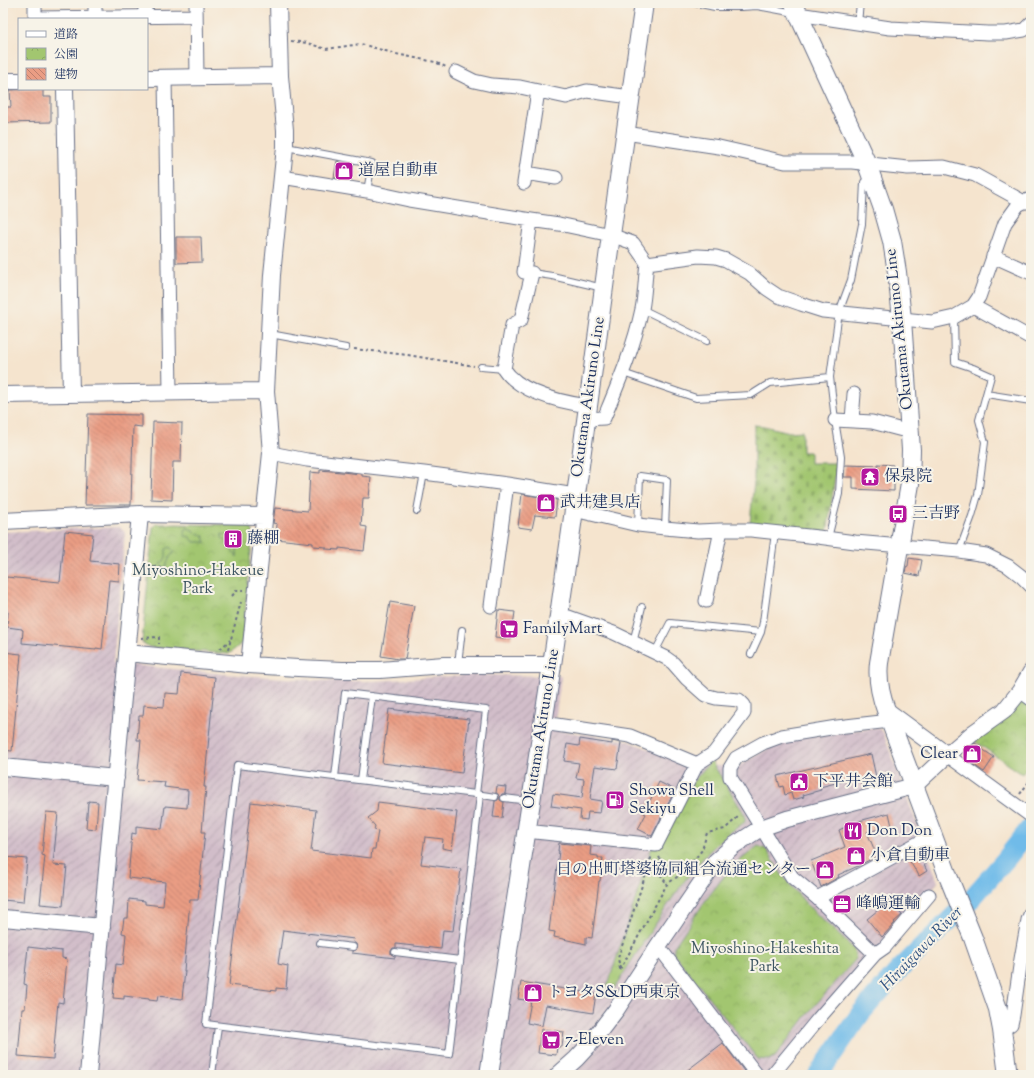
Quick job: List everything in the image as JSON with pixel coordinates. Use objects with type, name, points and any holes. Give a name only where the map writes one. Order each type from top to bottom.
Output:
[{"type":"main road","name":"Okutama Akiruno Line","points":[[490,1075],[552,665],[610,235],[644,3]]},
{"type":"main road","name":"Okutama Akiruno Line","points":[[796,9],[869,170],[883,209],[892,241],[897,272],[910,432],[910,484],[878,672],[878,682],[881,696],[914,786],[973,938],[998,1009],[1002,1030]]},
{"type":"main road","points":[[1002,1030],[1008,1075]]},
{"type":"street","points":[[35,3],[35,18]]},
{"type":"street","points":[[95,3],[95,18],[196,16]]},
{"type":"street","points":[[145,3],[145,17]]},
{"type":"street","points":[[196,3],[197,78]]},
{"type":"street","points":[[249,665],[271,453],[266,391],[272,274],[285,147],[280,76],[278,3]]},
{"type":"street","points":[[796,9],[858,24],[890,28],[1006,33],[1024,30],[1031,23]]},
{"type":"street","points":[[456,72],[474,81],[492,85],[520,87],[566,97],[587,92],[630,97]]},
{"type":"street","points":[[148,78],[280,76]]},
{"type":"street","points":[[165,78],[170,392]]},
{"type":"street","points":[[3,81],[18,81]]},
{"type":"street","points":[[65,90],[71,394]]},
{"type":"street","points":[[538,91],[525,178],[556,178]]},
{"type":"street","points":[[625,133],[719,147],[785,162],[852,162],[869,170],[944,167],[975,176],[1029,201]]},
{"type":"street","points":[[282,177],[368,191],[410,200],[559,224],[610,235],[633,243],[648,263],[642,309],[636,334],[623,373],[604,418],[587,413],[574,404],[543,395],[526,388],[508,375],[504,369],[512,325],[522,320],[532,273],[524,272],[531,220]]},
{"type":"street","points":[[648,263],[698,256],[716,257],[726,260],[749,273],[778,296],[823,311],[932,322],[954,317],[974,306],[979,297],[1005,223],[1018,205],[1029,201]]},
{"type":"street","points":[[993,256],[1031,273]]},
{"type":"street","points":[[974,306],[1031,338]]},
{"type":"street","points":[[3,395],[266,391]]},
{"type":"street","points":[[852,420],[854,394]]},
{"type":"street","points":[[835,420],[872,422],[910,432]]},
{"type":"street","points":[[271,453],[307,460],[507,484],[575,502],[638,525],[698,531],[751,530],[986,555],[1008,566],[1031,586]]},
{"type":"street","points":[[491,606],[507,484]]},
{"type":"street","points":[[3,521],[140,514],[264,516]]},
{"type":"street","points":[[88,1075],[140,514]]},
{"type":"street","points":[[706,601],[721,530]]},
{"type":"street","points":[[526,831],[655,847],[697,764],[714,753],[744,713],[744,705],[739,700],[716,698],[705,695],[687,679],[673,663],[655,652],[614,633],[569,617],[558,616]]},
{"type":"street","points":[[127,653],[249,665],[342,670],[380,670],[444,664],[552,665]]},
{"type":"street","points":[[558,1075],[576,1060],[616,1010],[716,862],[733,846],[761,828],[787,819],[914,786],[946,755],[1025,695],[1031,672]]},
{"type":"street","points":[[875,954],[817,898],[792,877],[730,777],[730,768],[736,758],[762,743],[782,736],[837,727],[888,715],[1031,816]]},
{"type":"street","points":[[543,723],[630,736],[697,764]]},
{"type":"street","points":[[3,767],[116,778]]},
{"type":"street","points":[[817,898],[933,834]]},
{"type":"street","points":[[772,1075],[819,1018],[875,954],[885,947],[929,895]]},
{"type":"street","points":[[1002,1030],[1011,1024],[1014,1015],[1021,959],[1028,920],[1031,912]]},
{"type":"street","points":[[3,918],[102,927]]},
{"type":"street","points":[[658,946],[757,1075]]},
{"type":"lane","points":[[695,3],[715,7],[758,6],[796,9]]},
{"type":"lane","points":[[858,24],[860,3]]},
{"type":"lane","points":[[285,147],[372,162],[368,191]]},
{"type":"lane","points":[[828,538],[839,494],[840,457],[830,377],[839,312],[851,280],[854,266],[862,224],[864,182],[869,170]]},
{"type":"lane","points":[[532,273],[603,288]]},
{"type":"lane","points":[[642,309],[707,341]]},
{"type":"lane","points":[[954,317],[955,362],[991,376],[979,420],[985,442],[978,495],[959,551]]},
{"type":"lane","points":[[270,334],[346,348]]},
{"type":"lane","points":[[481,367],[504,369]]},
{"type":"lane","points":[[623,373],[696,398],[751,394],[770,383],[830,377]]},
{"type":"lane","points":[[986,394],[1031,401]]},
{"type":"lane","points":[[417,511],[424,473]]},
{"type":"lane","points":[[638,525],[640,476],[667,480],[665,528]]},
{"type":"lane","points":[[752,654],[761,632],[772,565],[775,533]]},
{"type":"lane","points":[[632,642],[642,607]]},
{"type":"lane","points":[[655,652],[670,623],[761,632]]},
{"type":"lane","points":[[458,664],[462,630]]},
{"type":"lane","points":[[335,777],[345,693],[486,710],[478,795],[449,1054],[206,1024],[237,765],[335,777],[361,780],[478,795],[496,797]]},
{"type":"lane","points":[[361,780],[372,696]]},
{"type":"lane","points":[[504,798],[531,801]]},
{"type":"lane","points":[[320,943],[352,947]]},
{"type":"lane","points":[[395,952],[460,960]]},
{"type":"lane","points":[[212,1075],[218,1026]]},
{"type":"path","points":[[279,40],[307,43],[326,50],[361,44],[396,54],[435,62],[456,72]]},
{"type":"path","points":[[346,348],[481,367]]},
{"type":"path","points":[[136,564],[158,567],[165,571]]},
{"type":"path","points":[[232,596],[237,590],[246,590]]},
{"type":"path","points":[[227,654],[243,597]]},
{"type":"path","points":[[140,638],[159,637]]},
{"type":"path","points":[[217,653],[231,639]]},
{"type":"path","points":[[1013,803],[1031,779]]},
{"type":"path","points":[[655,847],[618,958],[620,970],[667,884],[677,877],[683,868],[694,860],[702,850],[707,833],[725,829],[737,818]]},
{"type":"path","points":[[655,847],[661,860],[660,874],[667,884]]},
{"type":"shaded area","points":[[119,527],[125,532],[113,663],[223,674],[330,681],[375,681],[469,675],[561,676],[554,730],[626,740],[685,764],[737,767],[781,741],[808,736],[877,728],[883,732],[938,882],[772,1075],[3,1075],[3,532]]},
{"type":"green space","points":[[754,425],[790,432],[802,431],[802,452],[810,452],[810,463],[837,463],[827,534],[750,524],[754,480]]},
{"type":"green space","name":"Miyoshino-Hakeue Park","points":[[157,524],[249,525],[253,531],[242,643],[229,654],[149,647],[142,642],[153,527]]},
{"type":"green space","points":[[188,528],[193,530],[195,533],[203,535],[206,542],[194,542],[190,537],[185,536],[185,530]]},
{"type":"green space","points":[[222,534],[238,540],[239,545],[237,547],[237,557],[232,551],[231,546],[222,538]]},
{"type":"green space","points":[[170,547],[174,552],[165,568],[160,564],[166,557],[166,549]]},
{"type":"green space","points":[[1025,699],[1031,703],[1031,764],[1022,774],[973,740],[1019,700]]},
{"type":"green space","points":[[711,761],[745,815],[745,822],[719,842],[696,866],[676,892],[609,997],[605,994],[651,850],[691,784]]},
{"type":"green space","name":"Miyoshino-Hakeshita Park","points":[[758,846],[766,849],[782,875],[808,906],[854,949],[856,959],[810,1011],[775,1057],[768,1060],[758,1059],[674,954],[674,947],[708,897],[731,868]]},
{"type":"building","points":[[10,90],[43,90],[43,97],[51,97],[51,122],[3,123],[3,107],[11,107]]},
{"type":"building","points":[[337,161],[354,164],[351,180],[334,178]]},
{"type":"building","points":[[176,237],[201,237],[202,262],[176,263]]},
{"type":"building","points":[[88,414],[142,415],[142,427],[133,426],[131,505],[85,505]]},
{"type":"building","points":[[153,422],[182,423],[181,462],[173,462],[172,500],[151,499]]},
{"type":"building","name":"保泉院","points":[[878,464],[893,465],[894,491],[853,489],[853,477],[844,477],[845,465],[878,466]]},
{"type":"building","points":[[320,470],[362,474],[362,476],[371,477],[369,498],[363,498],[361,526],[367,527],[364,551],[339,548],[339,550],[326,549],[326,547],[313,546],[313,543],[276,539],[277,524],[273,523],[275,508],[308,511],[310,472],[320,473]]},
{"type":"building","points":[[522,494],[557,500],[555,517],[535,515],[532,529],[518,527]]},
{"type":"building","points":[[65,531],[93,534],[90,561],[120,564],[119,581],[109,580],[102,649],[96,648],[96,650],[22,643],[23,630],[7,627],[8,612],[3,611],[6,577],[60,582]]},
{"type":"building","points":[[909,558],[922,560],[919,576],[905,573]]},
{"type":"building","points":[[390,602],[414,606],[405,659],[381,656]]},
{"type":"building","points":[[498,610],[515,612],[511,639],[495,637]]},
{"type":"building","points":[[3,652],[21,654],[12,751],[3,750]]},
{"type":"building","points":[[181,673],[215,677],[204,787],[206,787],[202,832],[205,832],[198,900],[190,900],[182,999],[158,996],[157,1001],[124,996],[124,999],[113,998],[116,964],[123,965],[126,934],[122,933],[124,918],[128,918],[129,899],[145,901],[145,904],[163,906],[165,882],[128,878],[132,833],[136,834],[136,826],[162,829],[165,806],[187,808],[188,790],[164,787],[165,782],[137,780],[141,740],[137,740],[139,716],[143,716],[144,705],[164,707],[165,693],[179,694]]},
{"type":"building","points":[[389,709],[469,719],[462,773],[382,763]]},
{"type":"building","points":[[580,739],[612,744],[612,741],[621,743],[617,769],[595,766],[590,799],[602,801],[600,813],[588,812],[587,820],[580,819],[581,810],[551,806],[553,794],[582,798],[584,779],[576,778],[579,763],[564,761],[567,744],[579,746]]},
{"type":"building","points":[[975,743],[994,757],[984,772],[964,758]]},
{"type":"building","points":[[871,754],[876,777],[872,782],[861,785],[859,777],[820,787],[821,790],[803,795],[804,797],[793,800],[791,793],[785,795],[783,786],[780,787],[777,776]]},
{"type":"building","points":[[659,782],[675,790],[652,836],[638,829]]},
{"type":"building","points":[[497,786],[506,787],[505,794],[502,794],[500,797],[500,800],[504,802],[502,818],[493,817],[495,801],[498,800],[499,797],[496,793]]},
{"type":"building","points":[[89,801],[98,802],[96,829],[86,828]]},
{"type":"building","points":[[251,802],[316,810],[311,851],[371,858],[372,849],[375,849],[378,831],[374,830],[375,826],[368,818],[377,811],[378,802],[457,812],[452,850],[442,848],[443,839],[425,837],[421,864],[461,869],[453,931],[443,930],[441,949],[396,944],[396,948],[393,948],[391,951],[391,954],[395,956],[395,958],[352,953],[352,951],[356,950],[357,948],[356,944],[353,942],[354,939],[283,930],[278,964],[288,966],[286,989],[276,988],[276,991],[229,985]]},
{"type":"building","points":[[46,812],[58,813],[53,865],[67,866],[63,906],[40,904],[45,856],[42,855]]},
{"type":"building","points":[[889,813],[892,826],[867,832],[877,856],[838,875],[839,877],[821,887],[811,861],[845,847],[839,830],[859,821]]},
{"type":"building","points":[[559,843],[591,846],[590,855],[603,858],[592,938],[586,937],[586,944],[554,937],[555,932],[549,931]]},
{"type":"building","points":[[918,852],[927,871],[919,876],[908,858]]},
{"type":"building","points":[[5,857],[27,859],[23,902],[3,900]]},
{"type":"building","points":[[839,896],[851,906],[844,913],[833,902]]},
{"type":"building","points":[[889,901],[902,915],[894,922],[895,923],[882,937],[867,919]]},
{"type":"building","points":[[28,947],[62,951],[62,958],[67,959],[63,1003],[58,1002],[53,1059],[18,1056],[22,1009],[25,1009],[27,985],[24,984]]},
{"type":"building","points":[[521,982],[596,994],[593,1013],[546,1005],[542,1026],[527,1023],[531,1001],[518,999]]},
{"type":"building","points":[[541,1029],[564,1032],[562,1047],[557,1047],[556,1055],[538,1053]]},
{"type":"building","points":[[723,1043],[747,1075],[681,1075]]},
{"type":"waterway","name":"Hiraigawa River","points":[[818,1075],[861,1013],[898,971],[972,898],[1006,859],[1031,827]]},
{"type":"place","name":"道屋自動車","points":[[344,171]]},
{"type":"place","name":"保泉院","points":[[870,477]]},
{"type":"place","name":"武井建具店","points":[[546,503]]},
{"type":"place","name":"三吉野","points":[[898,514]]},
{"type":"place","name":"藤棚","points":[[233,539]]},
{"type":"place","name":"FamilyMart","points":[[509,629]]},
{"type":"place","name":"Clear","points":[[972,754]]},
{"type":"place","name":"下平井会館","points":[[799,782]]},
{"type":"place","name":"Showa Shell Sekiyu","points":[[615,800]]},
{"type":"place","name":"Don Don","points":[[853,831]]},
{"type":"place","name":"小倉自動車","points":[[856,856]]},
{"type":"place","name":"日の出町塔婆協同組合流通センター","points":[[825,870]]},
{"type":"place","name":"峰嶋運輸","points":[[842,904]]},
{"type":"place","name":"トヨタS&D西東京","points":[[533,993]]},
{"type":"place","name":"7-Eleven","points":[[551,1040]]}]
